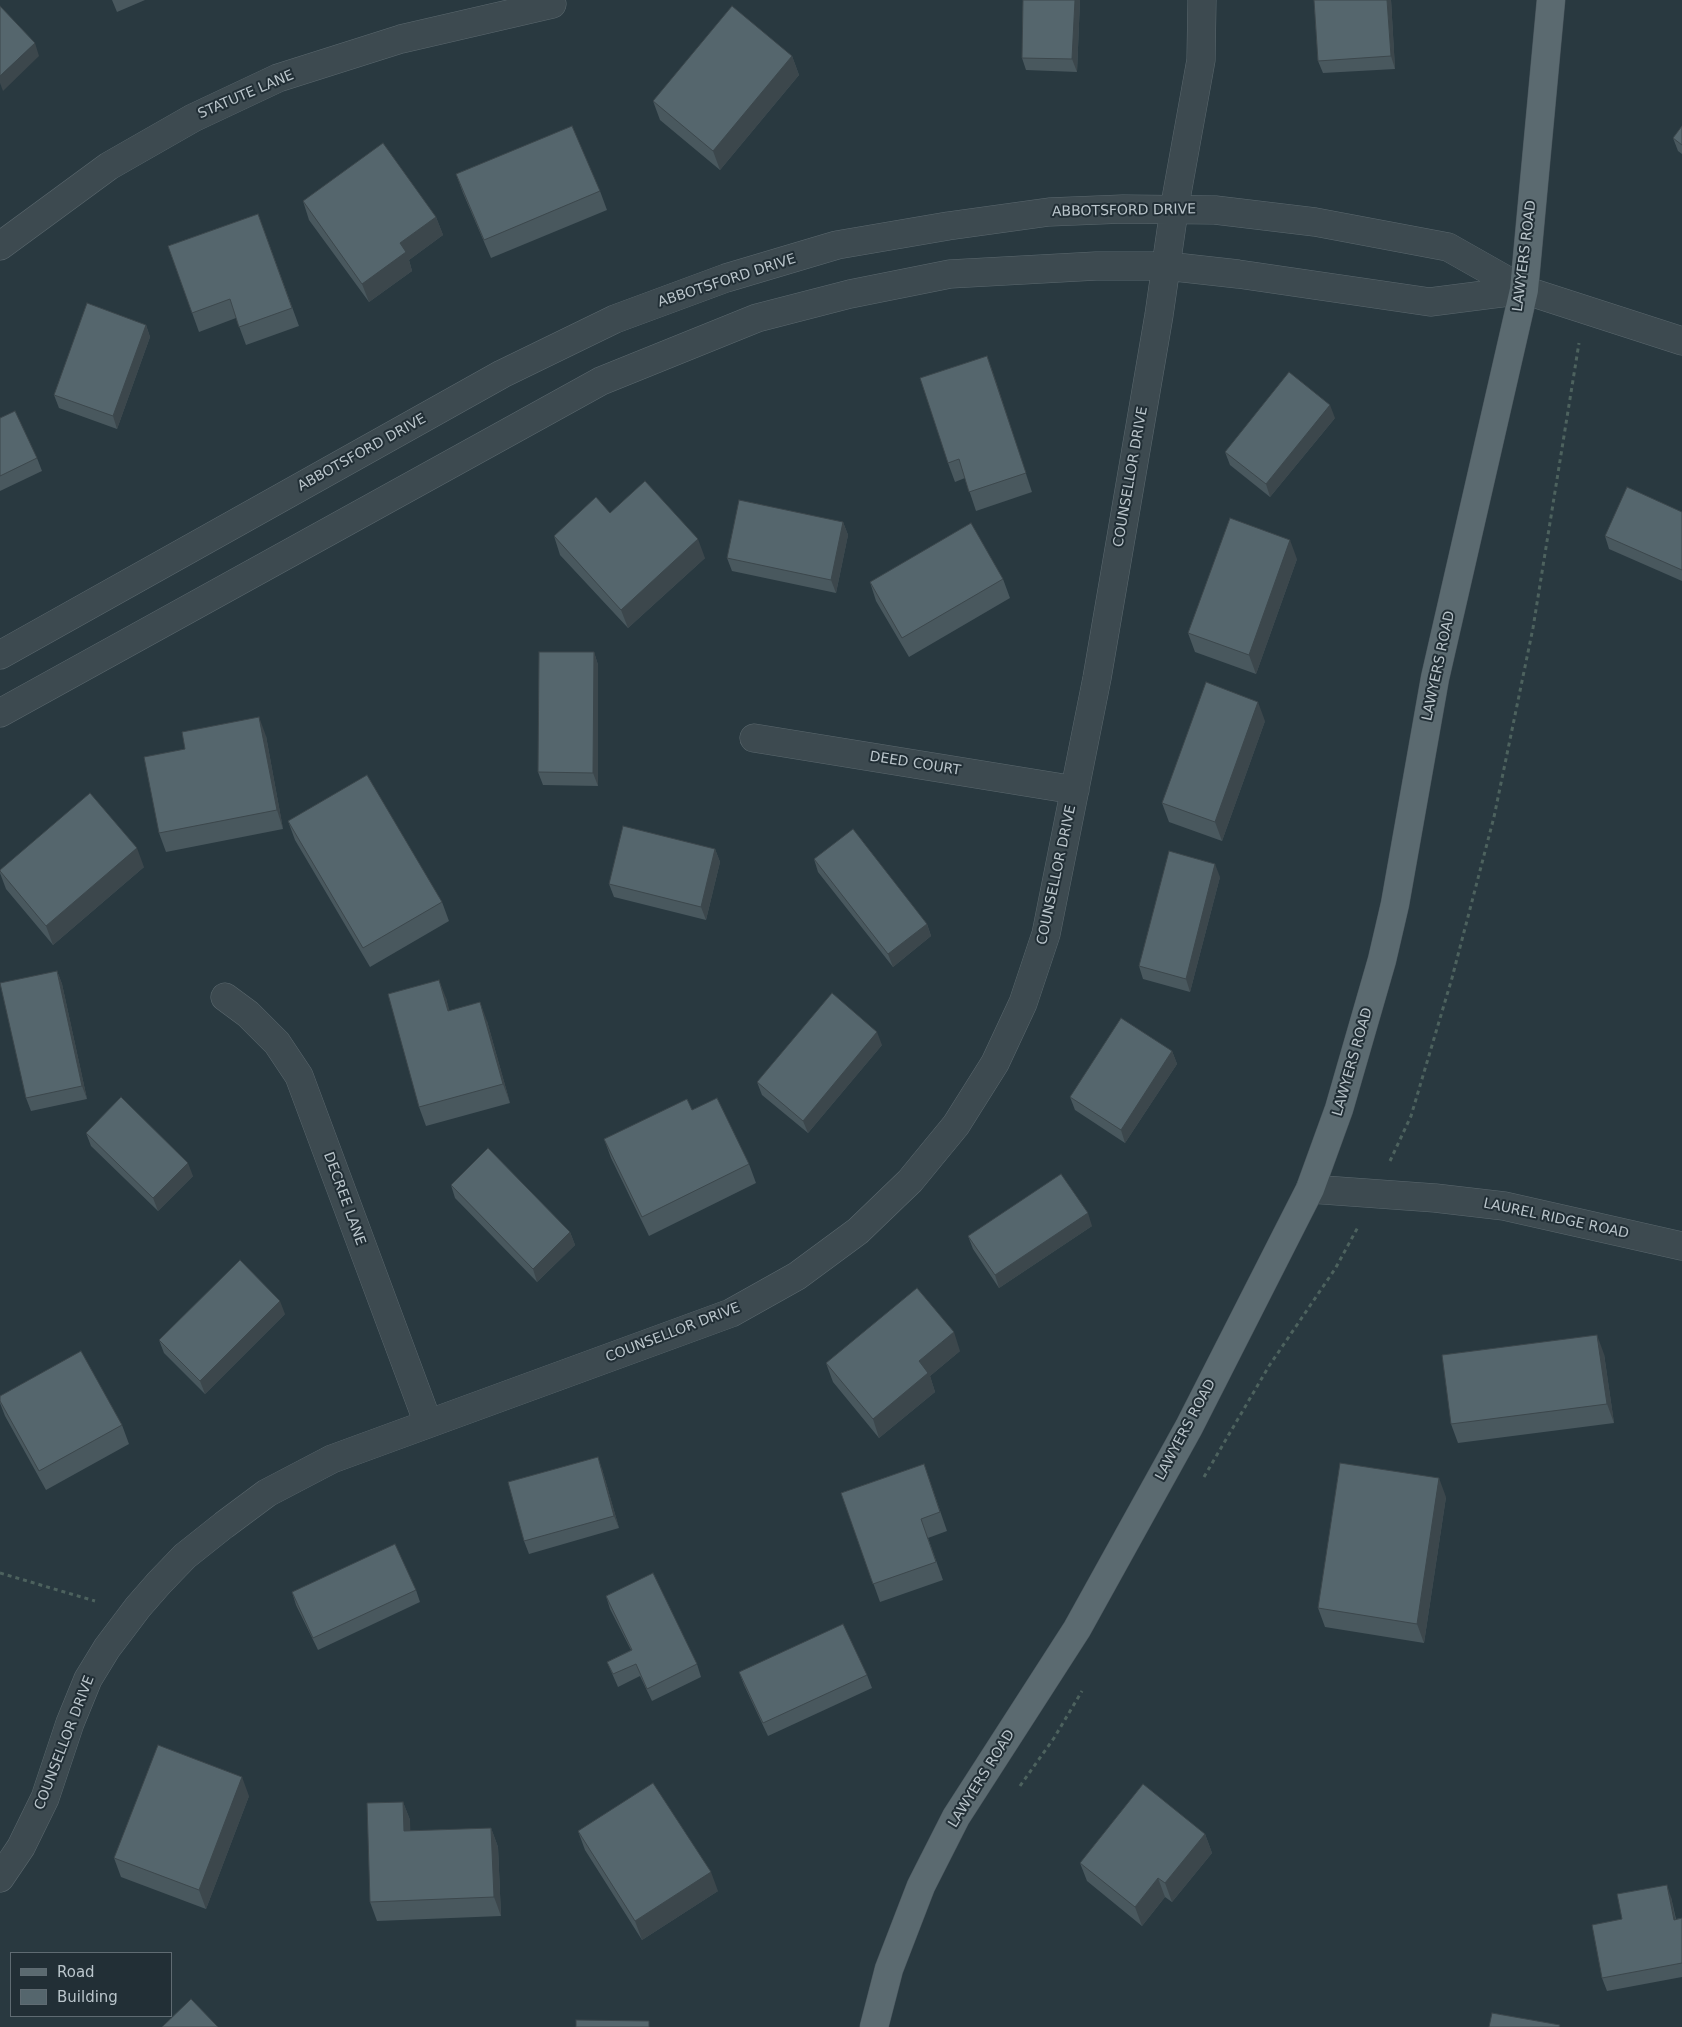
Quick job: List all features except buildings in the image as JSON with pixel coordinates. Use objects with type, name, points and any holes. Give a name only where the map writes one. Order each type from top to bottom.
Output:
[{"type":"main road","name":"LAWYERS ROAD","points":[[874,2027],[889,1968],[921,1886],[956,1817],[1077,1629],[1189,1427],[1310,1189],[1339,1109],[1382,960],[1395,904],[1435,678],[1524,290],[1551,0]]},
{"type":"street","name":"COUNSELLOR DRIVE","points":[[0,1878],[20,1847],[46,1798],[70,1723],[88,1679],[107,1648],[138,1607],[185,1556],[267,1493],[332,1459],[731,1313],[804,1271],[858,1231],[910,1181],[956,1125],[995,1063],[1023,1003],[1046,934],[1098,668],[1159,315],[1174,210],[1201,60],[1202,0]]},
{"type":"street","name":"STATUTE LANE","points":[[0,246],[109,166],[193,118],[278,78],[401,39],[552,4]]},
{"type":"street","name":"ABBOTSFORD DRIVE","points":[[0,655],[502,374],[615,319],[726,278],[836,246],[948,226],[1049,212],[1123,209],[1214,210],[1315,222],[1448,248],[1524,290],[1682,341]]},
{"type":"street","name":"ABBOTSFORD DRIVE","points":[[0,713],[601,381],[757,318],[850,294],[950,274],[1096,266],[1166,266],[1238,274],[1430,302],[1524,290]]},
{"type":"street","name":"DEED COURT","points":[[754,738],[1075,790]]},
{"type":"street","name":"DECREE LANE","points":[[225,997],[248,1014],[278,1043],[299,1076],[428,1423]]},
{"type":"street","name":"LAUREL RIDGE ROAD","points":[[1310,1189],[1435,1198],[1504,1206],[1682,1246]]},
{"type":"path","points":[[0,1573],[95,1601]]}]
